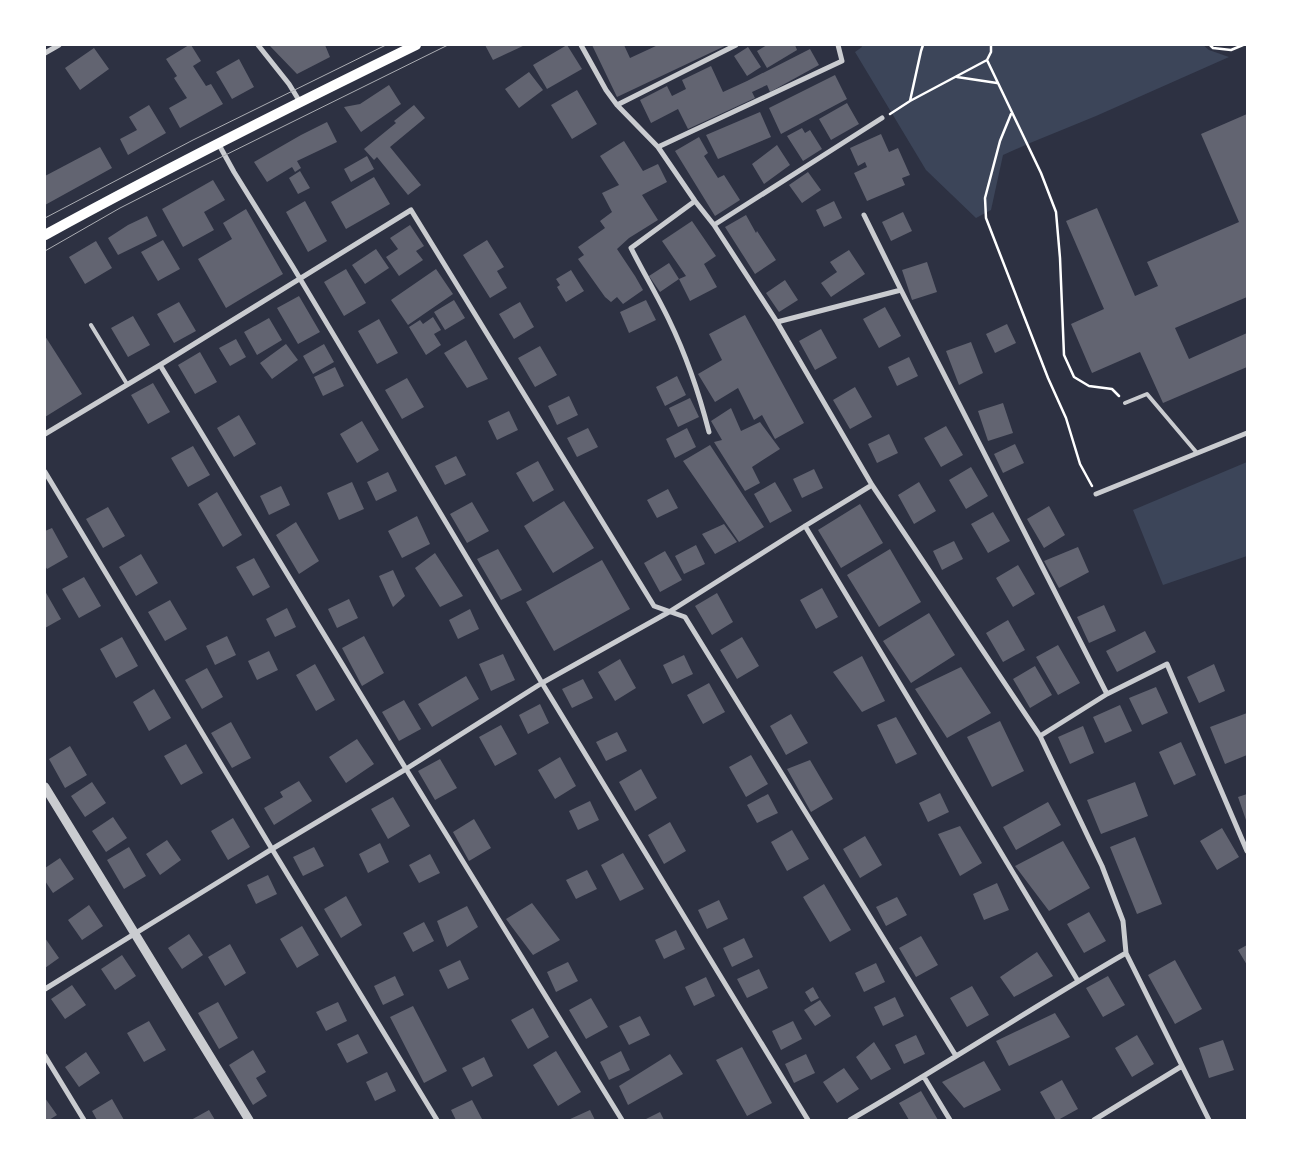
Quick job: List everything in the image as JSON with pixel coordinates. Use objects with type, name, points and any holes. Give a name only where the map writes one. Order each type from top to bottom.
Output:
[{"type":"main road","points":[[45,236],[218,143],[416,45]]},
{"type":"street","points":[[45,53],[59,45]]},
{"type":"street","points":[[258,45],[289,84],[300,102]]},
{"type":"street","points":[[581,45],[606,90],[658,147],[714,225],[777,322],[872,485],[1040,736],[1102,866],[1123,921],[1126,953],[1209,1120]]},
{"type":"street","points":[[618,105],[736,45]]},
{"type":"street","points":[[658,147],[842,61],[838,45]]},
{"type":"street","points":[[714,225],[882,118]]},
{"type":"street","points":[[218,143],[542,683],[808,1120]]},
{"type":"street","points":[[695,201],[631,248],[669,320],[686,360],[700,397],[709,432]]},
{"type":"street","points":[[45,434],[411,210],[654,606],[685,617],[956,1056]]},
{"type":"street","points":[[864,214],[1107,694]]},
{"type":"street","points":[[777,322],[901,290]]},
{"type":"street","points":[[160,365],[622,1120]]},
{"type":"street","points":[[1096,494],[1247,433]]},
{"type":"street","points":[[45,472],[437,1120]]},
{"type":"street","points":[[45,989],[406,769],[542,683],[669,612],[872,485]]},
{"type":"street","points":[[805,526],[1078,981]]},
{"type":"street","points":[[1040,736],[1107,694],[1167,664],[1247,851]]},
{"type":"street","points":[[45,787],[249,1120]]},
{"type":"street","points":[[850,1120],[924,1077],[1126,953]]},
{"type":"street","points":[[45,1056],[84,1120]]},
{"type":"street","points":[[1094,1120],[1182,1066]]},
{"type":"street","points":[[924,1077],[950,1120]]},
{"type":"lane","points":[[91,325],[127,384]]},
{"type":"lane","points":[[1125,403],[1147,394],[1197,453]]},
{"type":"path","points":[[910,101],[923,45]]},
{"type":"path","points":[[882,118],[987,60],[991,52],[991,45]]},
{"type":"path","points":[[1210,45],[1213,48],[1231,50],[1244,45]]},
{"type":"path","points":[[987,60],[1041,173],[1056,212],[1064,355],[1074,377],[1089,386],[1112,389],[1125,403]]},
{"type":"path","points":[[955,77],[997,83]]},
{"type":"path","points":[[1012,113],[1000,141],[985,198],[986,218],[1048,378],[1066,418],[1080,464],[1096,494]]},
{"type":"shaded area","points":[[861,45],[1203,45],[1209,50],[1229,57],[1003,155],[991,210],[976,218],[926,170],[855,52],[862,47]]},
{"type":"shaded area","points":[[1247,462],[1247,556],[1163,585],[1133,510]]},
{"type":"building","points":[[191,45],[201,61],[193,66],[206,86],[211,84],[223,104],[180,128],[169,108],[187,98],[174,78],[177,76],[166,59]]},
{"type":"building","points":[[269,45],[325,45],[330,57],[297,74]]},
{"type":"building","points":[[485,45],[525,45],[493,60]]},
{"type":"building","points":[[567,45],[582,69],[547,89],[533,65]]},
{"type":"building","points":[[592,45],[624,45],[630,58],[658,45],[727,45],[617,97]]},
{"type":"building","points":[[767,45],[795,45],[797,50],[767,68],[757,51]]},
{"type":"building","points":[[748,47],[761,67],[747,76],[734,56]]},
{"type":"building","points":[[94,48],[109,69],[80,90],[65,68]]},
{"type":"building","points":[[810,49],[819,65],[770,92],[767,85],[752,92],[755,98],[688,129],[678,109],[651,123],[640,100],[667,86],[672,96],[686,89],[682,80],[711,66],[723,92]]},
{"type":"building","points":[[239,59],[254,87],[232,99],[216,72]]},
{"type":"building","points":[[529,72],[543,90],[519,108],[505,89]]},
{"type":"building","points":[[835,75],[847,99],[781,134],[769,108]]},
{"type":"building","points":[[389,85],[401,104],[361,132],[344,107],[360,104]]},
{"type":"building","points":[[577,90],[597,124],[572,139],[551,105]]},
{"type":"building","points":[[847,103],[859,124],[831,140],[819,119]]},
{"type":"building","points":[[149,105],[166,133],[128,155],[120,139],[137,130],[129,117]]},
{"type":"building","points":[[414,105],[425,118],[390,147],[421,185],[408,195],[377,157],[374,160],[364,149],[396,123],[394,121]]},
{"type":"building","points":[[760,112],[771,137],[718,159],[706,135]]},
{"type":"building","points":[[1247,114],[1247,297],[1175,328],[1189,359],[1247,333],[1247,367],[1163,403],[1140,352],[1092,373],[1071,324],[1104,309],[1066,221],[1097,208],[1135,296],[1158,286],[1147,262],[1239,222],[1201,134]]},
{"type":"building","points":[[327,122],[337,142],[297,161],[301,168],[295,172],[292,167],[267,182],[254,162]]},
{"type":"building","points":[[802,128],[805,133],[810,130],[822,149],[803,161],[787,136]]},
{"type":"building","points":[[881,134],[889,152],[898,148],[910,175],[902,178],[905,185],[867,201],[854,173],[867,167],[865,162],[858,166],[850,148]]},
{"type":"building","points":[[699,137],[708,153],[704,156],[718,178],[724,175],[740,200],[715,216],[675,151]]},
{"type":"building","points":[[624,141],[643,171],[658,164],[667,182],[642,195],[658,220],[629,238],[617,249],[643,290],[623,304],[617,297],[611,302],[605,297],[578,259],[584,255],[578,247],[605,228],[600,221],[612,212],[602,193],[619,185],[600,156]]},
{"type":"building","points":[[777,145],[790,165],[764,184],[752,164]]},
{"type":"building","points":[[100,147],[112,168],[45,205],[45,176]]},
{"type":"building","points":[[367,156],[374,169],[351,182],[344,169]]},
{"type":"building","points":[[300,171],[310,188],[298,194],[289,178]]},
{"type":"building","points":[[808,172],[821,190],[802,203],[789,185]]},
{"type":"building","points":[[374,177],[390,204],[346,229],[331,202]]},
{"type":"building","points":[[213,180],[225,200],[204,212],[214,230],[183,247],[162,209]]},
{"type":"building","points":[[305,201],[327,241],[308,252],[286,212]]},
{"type":"building","points":[[834,201],[842,218],[824,227],[816,210]]},
{"type":"building","points":[[246,209],[283,274],[226,308],[198,259],[232,239],[223,223]]},
{"type":"building","points":[[903,212],[912,231],[891,241],[882,222]]},
{"type":"building","points":[[746,215],[756,233],[757,231],[776,260],[755,274],[725,227]]},
{"type":"building","points":[[147,216],[157,236],[118,255],[108,238]]},
{"type":"building","points":[[692,221],[716,256],[704,264],[717,287],[690,301],[679,279],[686,276],[662,241]]},
{"type":"building","points":[[410,225],[424,246],[416,251],[423,260],[399,276],[386,257],[398,249],[390,238]]},
{"type":"building","points":[[163,240],[180,269],[158,281],[141,252]]},
{"type":"building","points":[[487,240],[504,267],[497,271],[507,288],[490,298],[463,255]]},
{"type":"building","points":[[96,241],[112,268],[85,284],[69,257]]},
{"type":"building","points":[[376,249],[389,268],[365,284],[352,265]]},
{"type":"building","points":[[849,250],[865,274],[831,297],[821,283],[837,272],[830,262]]},
{"type":"building","points":[[927,262],[937,292],[912,300],[902,270]]},
{"type":"building","points":[[669,263],[679,279],[660,292],[649,276]]},
{"type":"building","points":[[346,269],[366,303],[344,316],[324,282]]},
{"type":"building","points":[[436,269],[453,294],[408,325],[391,300]]},
{"type":"building","points":[[571,270],[584,291],[566,302],[557,287],[560,285],[556,279]]},
{"type":"building","points":[[785,280],[798,300],[779,312],[766,293]]},
{"type":"building","points":[[299,296],[320,332],[298,344],[277,308]]},
{"type":"building","points":[[454,300],[465,318],[445,330],[434,312]]},
{"type":"building","points":[[646,300],[656,320],[629,333],[620,312]]},
{"type":"building","points":[[179,302],[196,331],[174,343],[157,314]]},
{"type":"building","points":[[520,302],[534,327],[514,339],[499,314]]},
{"type":"building","points":[[885,307],[901,336],[879,348],[863,319]]},
{"type":"building","points":[[745,315],[804,423],[775,439],[762,415],[754,420],[738,388],[715,402],[698,374],[722,360],[709,334]]},
{"type":"building","points":[[133,316],[150,345],[128,357],[111,328]]},
{"type":"building","points":[[433,317],[441,330],[434,334],[441,345],[426,355],[409,327],[420,320],[423,324]]},
{"type":"building","points":[[269,318],[282,340],[257,355],[244,332]]},
{"type":"building","points":[[379,319],[398,353],[377,364],[358,331]]},
{"type":"building","points":[[1007,324],[1016,343],[995,353],[986,334]]},
{"type":"building","points":[[821,329],[837,358],[815,370],[799,341]]},
{"type":"building","points":[[45,336],[82,394],[45,417]]},
{"type":"building","points":[[236,339],[246,357],[230,366],[219,348]]},
{"type":"building","points":[[466,340],[488,379],[467,388],[444,353]]},
{"type":"building","points":[[971,342],[983,373],[959,385],[946,351]]},
{"type":"building","points":[[286,344],[298,360],[272,379],[260,363]]},
{"type":"building","points":[[324,344],[334,362],[313,374],[303,356]]},
{"type":"building","points":[[540,346],[557,375],[535,387],[518,358]]},
{"type":"building","points":[[200,352],[217,382],[195,394],[178,365]]},
{"type":"building","points":[[909,357],[918,376],[897,386],[888,367]]},
{"type":"building","points":[[335,367],[344,386],[323,396],[314,377]]},
{"type":"building","points":[[677,376],[686,395],[665,406],[656,387]]},
{"type":"building","points":[[407,378],[424,407],[402,419],[385,390]]},
{"type":"building","points":[[153,383],[170,412],[148,424],[131,395]]},
{"type":"building","points":[[855,387],[872,417],[850,429],[833,400]]},
{"type":"building","points":[[569,396],[578,415],[557,425],[548,406]]},
{"type":"building","points":[[690,398],[699,417],[678,427],[669,408]]},
{"type":"building","points":[[1003,403],[1013,433],[988,441],[978,411]]},
{"type":"building","points":[[731,408],[741,431],[760,422],[780,449],[752,467],[760,483],[745,491],[714,442],[722,440],[711,421]]},
{"type":"building","points":[[509,411],[518,430],[497,440],[488,421]]},
{"type":"building","points":[[239,415],[256,444],[234,457],[217,428]]},
{"type":"building","points":[[362,421],[379,450],[357,463],[340,434]]},
{"type":"building","points":[[946,426],[963,455],[941,467],[924,438]]},
{"type":"building","points":[[588,428],[598,447],[577,457],[567,438]]},
{"type":"building","points":[[687,428],[696,447],[675,458],[666,439]]},
{"type":"building","points":[[889,434],[898,453],[877,463],[868,444]]},
{"type":"building","points":[[1015,444],[1024,463],[1003,473],[994,454]]},
{"type":"building","points":[[710,445],[764,527],[739,542],[683,461]]},
{"type":"building","points":[[193,446],[210,475],[188,487],[171,458]]},
{"type":"building","points":[[456,456],[466,475],[445,485],[435,466]]},
{"type":"building","points":[[538,461],[554,490],[533,502],[516,473]]},
{"type":"building","points":[[971,467],[988,496],[966,509],[949,480]]},
{"type":"building","points":[[814,469],[823,488],[802,498],[793,479]]},
{"type":"building","points":[[388,472],[397,491],[376,501],[367,482]]},
{"type":"building","points":[[352,482],[364,509],[339,520],[327,493]]},
{"type":"building","points":[[775,482],[792,511],[770,523],[754,494]]},
{"type":"building","points":[[919,482],[936,511],[914,524],[898,495]]},
{"type":"building","points":[[281,486],[290,505],[269,515],[260,496]]},
{"type":"building","points":[[668,489],[678,508],[657,518],[647,500]]},
{"type":"building","points":[[217,492],[242,535],[223,547],[198,504]]},
{"type":"building","points":[[564,501],[594,548],[553,573],[524,526]]},
{"type":"building","points":[[472,502],[489,531],[467,543],[450,514]]},
{"type":"building","points":[[860,504],[883,543],[841,568],[818,530]]},
{"type":"building","points":[[1049,506],[1065,535],[1044,548],[1027,519]]},
{"type":"building","points":[[108,507],[125,536],[103,548],[86,519]]},
{"type":"building","points":[[993,512],[1010,541],[988,553],[971,524]]},
{"type":"building","points":[[417,516],[430,544],[402,558],[388,531]]},
{"type":"building","points":[[296,522],[319,561],[299,574],[276,535]]},
{"type":"building","points":[[724,524],[737,542],[715,554],[702,534]]},
{"type":"building","points":[[52,528],[68,557],[47,569],[45,566],[45,531]]},
{"type":"building","points":[[954,541],[963,559],[942,570],[933,551]]},
{"type":"building","points":[[696,545],[705,564],[684,574],[675,556]]},
{"type":"building","points":[[1078,547],[1089,572],[1059,588],[1044,561]]},
{"type":"building","points":[[498,549],[522,590],[501,600],[477,559]]},
{"type":"building","points":[[890,549],[921,602],[879,627],[847,575]]},
{"type":"building","points":[[665,551],[682,580],[660,592],[644,563]]},
{"type":"building","points":[[435,553],[463,596],[440,607],[415,568]]},
{"type":"building","points":[[141,554],[158,583],[136,596],[119,567]]},
{"type":"building","points":[[254,558],[270,587],[253,596],[236,567]]},
{"type":"building","points":[[602,560],[630,609],[554,651],[526,602]]},
{"type":"building","points":[[1018,565],[1035,594],[1013,607],[996,578]]},
{"type":"building","points":[[393,570],[405,596],[393,607],[379,576]]},
{"type":"building","points":[[84,577],[101,606],[79,618],[62,589]]},
{"type":"building","points":[[822,588],[838,617],[816,629],[800,600]]},
{"type":"building","points":[[45,591],[61,619],[45,628]]},
{"type":"building","points":[[717,593],[733,622],[712,635],[695,606]]},
{"type":"building","points":[[349,599],[358,618],[337,628],[328,609]]},
{"type":"building","points":[[170,600],[187,629],[165,641],[148,612]]},
{"type":"building","points":[[1104,605],[1116,631],[1089,643],[1077,617]]},
{"type":"building","points":[[287,608],[296,627],[275,637],[266,619]]},
{"type":"building","points":[[470,609],[479,629],[458,639],[449,620]]},
{"type":"building","points":[[929,613],[955,655],[911,683],[883,641]]},
{"type":"building","points":[[1008,620],[1025,650],[1003,662],[986,633]]},
{"type":"building","points":[[1145,631],[1156,652],[1117,672],[1106,651]]},
{"type":"building","points":[[227,636],[236,655],[215,665],[206,646]]},
{"type":"building","points":[[364,636],[384,673],[362,686],[342,648]]},
{"type":"building","points":[[122,637],[138,666],[116,678],[100,649]]},
{"type":"building","points":[[742,637],[759,666],[737,679],[720,650]]},
{"type":"building","points":[[1058,645],[1080,683],[1058,695],[1036,657]]},
{"type":"building","points":[[269,651],[278,670],[257,680],[248,661]]},
{"type":"building","points":[[503,654],[515,680],[491,691],[479,664]]},
{"type":"building","points":[[684,655],[693,674],[672,684],[663,665]]},
{"type":"building","points":[[862,656],[885,701],[862,712],[833,672]]},
{"type":"building","points":[[620,659],[636,688],[615,701],[598,672]]},
{"type":"building","points":[[315,664],[335,700],[316,711],[296,675]]},
{"type":"building","points":[[1214,664],[1225,691],[1199,703],[1187,677]]},
{"type":"building","points":[[1035,666],[1052,695],[1030,708],[1013,679]]},
{"type":"building","points":[[961,667],[991,713],[947,738],[915,689]]},
{"type":"building","points":[[207,668],[223,697],[202,709],[185,680]]},
{"type":"building","points":[[466,676],[479,699],[432,727],[418,704]]},
{"type":"building","points":[[583,679],[593,698],[572,708],[562,689]]},
{"type":"building","points":[[709,683],[725,712],[703,724],[687,695]]},
{"type":"building","points":[[1156,687],[1168,713],[1142,725],[1129,698]]},
{"type":"building","points":[[154,689],[171,718],[149,731],[133,702]]},
{"type":"building","points":[[404,700],[421,729],[399,741],[382,712]]},
{"type":"building","points":[[540,704],[549,723],[528,734],[519,715]]},
{"type":"building","points":[[1120,705],[1132,731],[1105,743],[1093,717]]},
{"type":"building","points":[[1247,713],[1247,755],[1225,764],[1210,727]]},
{"type":"building","points":[[791,714],[808,743],[786,755],[770,726]]},
{"type":"building","points":[[896,717],[917,754],[896,764],[877,725]]},
{"type":"building","points":[[1000,721],[1024,771],[992,787],[967,737]]},
{"type":"building","points":[[231,722],[251,758],[232,768],[211,733]]},
{"type":"building","points":[[501,725],[517,754],[495,766],[479,737]]},
{"type":"building","points":[[1083,726],[1094,753],[1070,764],[1058,737]]},
{"type":"building","points":[[617,732],[627,751],[606,761],[596,742]]},
{"type":"building","points":[[357,739],[374,764],[346,783],[329,757]]},
{"type":"building","points":[[1181,742],[1196,775],[1174,785],[1159,752]]},
{"type":"building","points":[[186,744],[203,773],[181,785],[164,756]]},
{"type":"building","points":[[70,746],[87,775],[65,788],[49,759]]},
{"type":"building","points":[[751,755],[768,784],[746,797],[729,767]]},
{"type":"building","points":[[560,757],[576,786],[555,799],[538,770]]},
{"type":"building","points":[[440,759],[457,788],[435,800],[418,771]]},
{"type":"building","points":[[810,760],[833,799],[811,812],[787,769]]},
{"type":"building","points":[[641,769],[657,798],[635,811],[619,782]]},
{"type":"building","points":[[299,781],[312,801],[274,825],[264,808],[283,797],[280,792]]},
{"type":"building","points":[[92,782],[106,803],[85,817],[71,796]]},
{"type":"building","points":[[1135,782],[1148,816],[1101,834],[1087,800]]},
{"type":"building","points":[[940,793],[949,812],[928,822],[919,803]]},
{"type":"building","points":[[768,794],[778,813],[757,823],[747,805]]},
{"type":"building","points":[[1247,794],[1247,823],[1238,797]]},
{"type":"building","points":[[393,797],[410,826],[388,839],[371,809]]},
{"type":"building","points":[[590,801],[599,820],[578,830],[569,811]]},
{"type":"building","points":[[1048,802],[1061,825],[1016,850],[1003,827]]},
{"type":"building","points":[[113,817],[127,838],[106,852],[92,831]]},
{"type":"building","points":[[233,818],[250,847],[228,860],[211,831]]},
{"type":"building","points":[[474,819],[491,848],[469,861],[453,832]]},
{"type":"building","points":[[670,822],[686,851],[664,864],[648,835]]},
{"type":"building","points":[[960,826],[982,863],[960,876],[938,834]]},
{"type":"building","points":[[1222,828],[1239,857],[1217,870],[1200,841]]},
{"type":"building","points":[[792,830],[809,859],[787,871],[771,842]]},
{"type":"building","points":[[865,836],[882,865],[860,878],[843,849]]},
{"type":"building","points":[[1135,837],[1162,904],[1137,914],[1110,847]]},
{"type":"building","points":[[167,840],[181,860],[160,875],[146,854]]},
{"type":"building","points":[[1063,841],[1090,888],[1049,911],[1015,866]]},
{"type":"building","points":[[380,843],[389,862],[368,873],[359,854]]},
{"type":"building","points":[[129,847],[146,876],[124,889],[107,860]]},
{"type":"building","points":[[314,847],[324,866],[303,876],[293,857]]},
{"type":"building","points":[[623,853],[644,889],[620,901],[601,865]]},
{"type":"building","points":[[430,854],[440,873],[419,883],[409,865]]},
{"type":"building","points":[[60,858],[74,879],[53,893],[45,881],[45,868]]},
{"type":"building","points":[[587,870],[597,889],[576,899],[566,880]]},
{"type":"building","points":[[268,875],[277,894],[256,904],[247,885]]},
{"type":"building","points":[[997,883],[1009,910],[984,920],[973,894]]},
{"type":"building","points":[[824,884],[851,930],[830,942],[803,897]]},
{"type":"building","points":[[346,896],[362,925],[341,938],[324,909]]},
{"type":"building","points":[[897,897],[907,915],[886,926],[876,907]]},
{"type":"building","points":[[719,900],[728,919],[707,929],[698,910]]},
{"type":"building","points":[[532,903],[560,940],[533,955],[506,919]]},
{"type":"building","points":[[89,905],[103,926],[82,940],[68,920]]},
{"type":"building","points":[[467,906],[478,927],[447,947],[437,921]]},
{"type":"building","points":[[1089,912],[1106,941],[1084,953],[1067,924]]},
{"type":"building","points":[[424,922],[434,941],[413,952],[403,933]]},
{"type":"building","points":[[302,926],[319,955],[297,968],[280,939]]},
{"type":"building","points":[[676,930],[685,949],[664,959],[655,940]]},
{"type":"building","points":[[189,934],[203,955],[182,969],[168,948]]},
{"type":"building","points":[[921,936],[938,965],[916,977],[899,948]]},
{"type":"building","points":[[45,938],[59,958],[45,968]]},
{"type":"building","points":[[744,938],[753,957],[732,967],[723,948]]},
{"type":"building","points":[[230,944],[246,973],[225,986],[208,957]]},
{"type":"building","points":[[1247,945],[1247,965],[1238,950]]},
{"type":"building","points":[[1037,952],[1053,976],[1014,997],[1000,977]]},
{"type":"building","points":[[122,955],[136,976],[115,990],[101,969]]},
{"type":"building","points":[[460,960],[469,979],[448,989],[439,970]]},
{"type":"building","points":[[1175,960],[1202,1009],[1175,1024],[1148,975]]},
{"type":"building","points":[[568,962],[578,981],[556,992],[547,972]]},
{"type":"building","points":[[876,963],[885,982],[864,992],[855,973]]},
{"type":"building","points":[[759,969],[768,988],[747,998],[737,979]]},
{"type":"building","points":[[395,976],[404,995],[383,1005],[374,986]]},
{"type":"building","points":[[1108,976],[1125,1005],[1103,1017],[1086,988]]},
{"type":"building","points":[[706,977],[715,996],[694,1006],[685,987]]},
{"type":"building","points":[[72,985],[86,1005],[65,1019],[51,999]]},
{"type":"building","points":[[972,986],[989,1015],[967,1027],[950,998]]},
{"type":"building","points":[[813,987],[819,998],[811,1002],[805,992]]},
{"type":"building","points":[[895,997],[904,1016],[883,1026],[874,1007]]},
{"type":"building","points":[[591,998],[608,1027],[586,1039],[569,1010]]},
{"type":"building","points":[[820,1000],[831,1016],[815,1026],[804,1010]]},
{"type":"building","points":[[218,1002],[238,1038],[219,1049],[198,1013]]},
{"type":"building","points":[[338,1002],[347,1021],[326,1031],[316,1012]]},
{"type":"building","points":[[413,1006],[447,1071],[424,1083],[390,1017]]},
{"type":"building","points":[[533,1008],[549,1037],[528,1049],[511,1020]]},
{"type":"building","points":[[1055,1013],[1070,1037],[1009,1066],[996,1041]]},
{"type":"building","points":[[640,1016],[650,1035],[629,1045],[619,1026]]},
{"type":"building","points":[[149,1021],[166,1050],[144,1062],[127,1033]]},
{"type":"building","points":[[793,1021],[802,1039],[781,1050],[772,1031]]},
{"type":"building","points":[[358,1034],[368,1053],[347,1063],[337,1044]]},
{"type":"building","points":[[916,1035],[925,1054],[904,1064],[895,1045]]},
{"type":"building","points":[[1137,1035],[1154,1064],[1132,1077],[1115,1048]]},
{"type":"building","points":[[1223,1040],[1234,1070],[1209,1078],[1199,1048]]},
{"type":"building","points":[[874,1042],[891,1069],[871,1080],[856,1057]]},
{"type":"building","points":[[742,1047],[772,1103],[747,1116],[716,1060]]},
{"type":"building","points":[[253,1050],[266,1072],[256,1078],[267,1096],[253,1105],[229,1065]]},
{"type":"building","points":[[556,1051],[581,1092],[558,1106],[533,1065]]},
{"type":"building","points":[[621,1051],[630,1070],[609,1080],[600,1062]]},
{"type":"building","points":[[86,1052],[100,1073],[79,1087],[65,1067]]},
{"type":"building","points":[[670,1054],[683,1074],[628,1105],[619,1086]]},
{"type":"building","points":[[806,1054],[815,1073],[794,1083],[785,1064]]},
{"type":"building","points":[[484,1057],[493,1076],[472,1087],[462,1068]]},
{"type":"building","points":[[984,1061],[1001,1090],[964,1108],[942,1082]]},
{"type":"building","points":[[844,1068],[859,1089],[837,1103],[823,1082]]},
{"type":"building","points":[[387,1072],[396,1091],[375,1101],[366,1082]]},
{"type":"building","points":[[1062,1080],[1078,1109],[1056,1120],[1040,1092]]},
{"type":"building","points":[[921,1091],[938,1120],[909,1120],[899,1103]]},
{"type":"building","points":[[45,1098],[57,1115],[49,1120],[45,1120]]},
{"type":"building","points":[[112,1099],[124,1120],[97,1120],[92,1111]]},
{"type":"building","points":[[472,1100],[482,1119],[456,1120],[451,1110]]},
{"type":"building","points":[[209,1110],[215,1120],[191,1120]]},
{"type":"building","points":[[590,1110],[595,1120],[568,1120]]},
{"type":"building","points":[[660,1112],[664,1120],[644,1120]]},
{"type":"tram line","points":[[45,218],[193,140],[386,45]]},
{"type":"tram line","points":[[45,251],[120,208],[448,45]]}]
